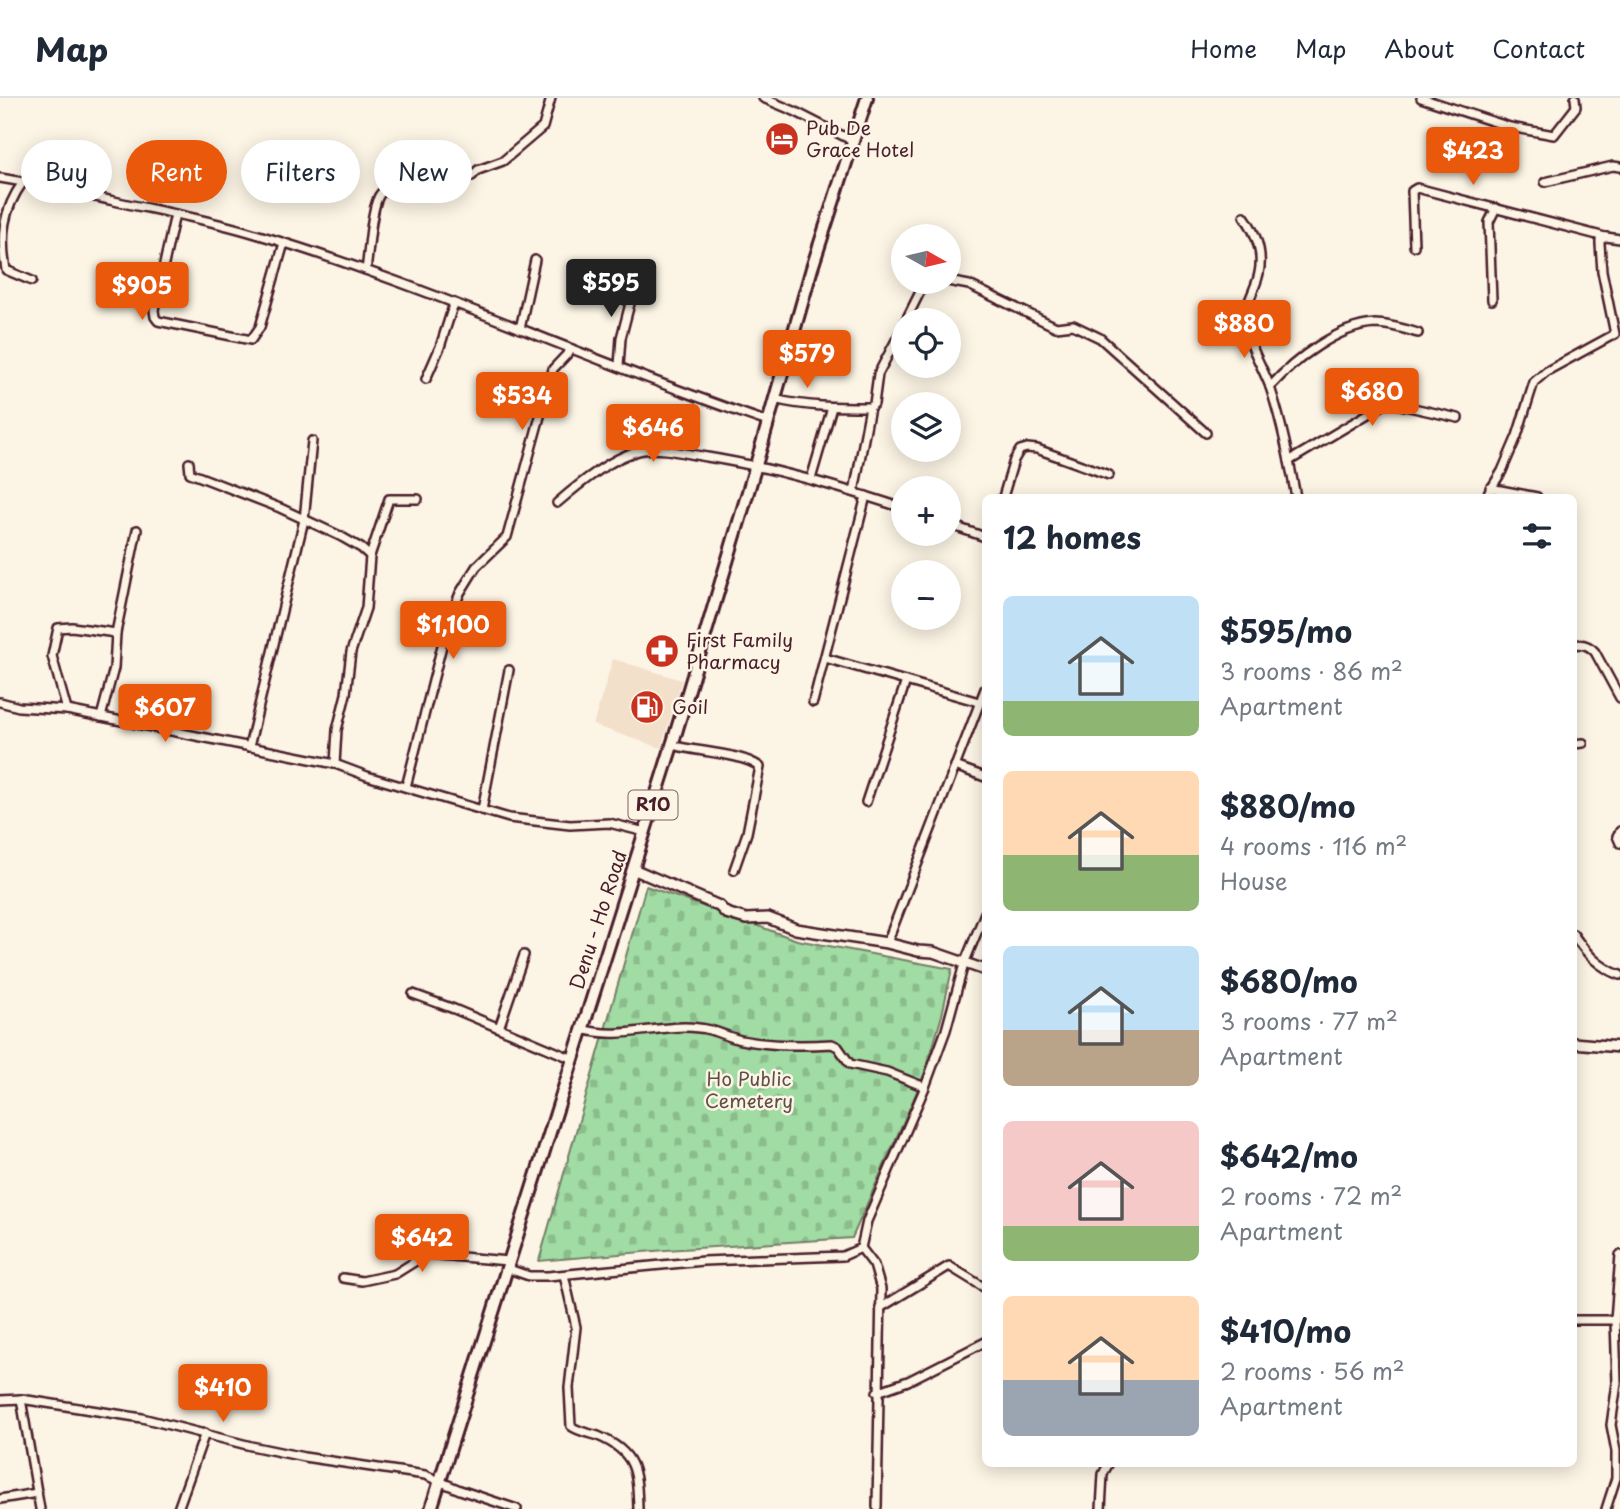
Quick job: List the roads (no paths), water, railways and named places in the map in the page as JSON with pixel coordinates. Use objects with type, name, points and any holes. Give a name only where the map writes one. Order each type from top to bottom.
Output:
[{"type":"main road","name":"Denu - Ho Road","points":[[431,1509],[672,745],[812,268],[867,98]]},
{"type":"street","points":[[366,270],[373,228],[373,209],[381,193],[425,176],[472,176],[478,170],[503,161],[543,127],[551,98]]},
{"type":"street","points":[[763,98],[853,141]]},
{"type":"street","points":[[1421,98],[1510,127],[1554,135],[1576,107],[1575,98]]},
{"type":"street","points":[[1545,182],[1613,166],[1620,167]]},
{"type":"street","points":[[0,177],[21,181]]},
{"type":"street","points":[[21,184],[8,203],[3,220],[3,260],[6,270],[32,281]]},
{"type":"street","points":[[1414,246],[1411,202],[1413,188],[1620,239]]},
{"type":"street","points":[[112,200],[204,219],[366,270],[619,366],[680,393],[768,422]]},
{"type":"street","points":[[1492,300],[1489,222],[1496,208]]},
{"type":"street","points":[[175,214],[154,310],[158,321],[251,340],[260,327],[284,243]]},
{"type":"street","points":[[1244,216],[1255,231],[1261,255],[1257,282],[1249,301],[1245,323],[1270,387],[1295,494]]},
{"type":"street","points":[[1487,494],[1502,471],[1517,436],[1534,382],[1547,371],[1615,334],[1601,257],[1600,240],[1606,237]]},
{"type":"street","points":[[520,329],[535,260]]},
{"type":"street","points":[[619,366],[623,327],[637,277]]},
{"type":"street","points":[[961,283],[1056,327],[1073,325],[1100,338],[1206,433]]},
{"type":"street","points":[[426,379],[454,303]]},
{"type":"street","points":[[1270,387],[1293,362],[1311,349],[1364,326],[1377,324],[1418,333]]},
{"type":"street","points":[[406,788],[447,626],[460,593],[476,567],[506,537],[553,369],[572,349]]},
{"type":"street","points":[[854,492],[878,374],[891,350]]},
{"type":"street","points":[[774,399],[793,404],[870,407]]},
{"type":"street","points":[[1289,461],[1382,404],[1391,403],[1458,418]]},
{"type":"street","points":[[811,479],[832,407]]},
{"type":"street","points":[[249,747],[304,520],[312,441]]},
{"type":"street","points":[[1004,494],[1014,460],[1020,450],[1027,448],[1037,449],[1109,475]]},
{"type":"street","points":[[558,503],[596,473],[624,457],[644,450],[681,452],[756,465],[891,504]]},
{"type":"street","points":[[189,463],[190,473],[280,508],[355,544],[370,556]]},
{"type":"street","points":[[1490,488],[1521,494]]},
{"type":"street","points":[[813,702],[866,496]]},
{"type":"street","points":[[335,764],[337,730],[346,694],[351,652],[366,608],[370,556],[389,499],[418,499]]},
{"type":"street","points":[[961,529],[982,536]]},
{"type":"street","points":[[101,717],[114,667],[116,632],[137,530]]},
{"type":"street","points":[[67,710],[52,656],[58,628],[116,632]]},
{"type":"street","points":[[1577,644],[1590,647],[1595,652],[1620,698]]},
{"type":"street","points":[[825,658],[979,702]]},
{"type":"street","points":[[482,810],[509,670]]},
{"type":"street","points":[[866,802],[906,681]]},
{"type":"street","points":[[887,943],[982,696]]},
{"type":"street","points":[[0,702],[19,707],[67,710],[335,764],[482,810],[536,822],[570,825],[608,823],[645,832]]},
{"type":"street","points":[[1577,744],[1583,743]]},
{"type":"street","points":[[672,745],[730,756],[760,767],[747,833],[734,870]]},
{"type":"street","points":[[955,766],[982,776]]},
{"type":"street","points":[[1620,831],[1617,836],[1620,843]]},
{"type":"street","points":[[633,869],[719,906],[726,913],[746,919],[768,918],[796,929],[887,943],[911,950],[933,951],[982,969]]},
{"type":"street","points":[[876,1508],[881,1289],[874,1265],[862,1248],[867,1221],[925,1087],[946,1030],[964,964],[982,920]]},
{"type":"street","points":[[1577,939],[1601,967],[1620,975]]},
{"type":"street","points":[[499,1028],[524,956]]},
{"type":"street","points":[[413,994],[573,1059]]},
{"type":"street","points":[[582,1029],[597,1034],[614,1035],[674,1027],[702,1028],[737,1039],[787,1047],[832,1045],[838,1047],[850,1064],[887,1072],[925,1087]]},
{"type":"street","points":[[1577,1043],[1620,1047]]},
{"type":"street","points":[[343,1278],[362,1281],[395,1274],[427,1254],[507,1265],[529,1276],[703,1261],[843,1256],[862,1248]]},
{"type":"street","points":[[1606,1509],[1616,1478],[1616,1451],[1611,1425],[1617,1383],[1615,1320],[1620,1255]]},
{"type":"street","points":[[880,1308],[949,1266],[982,1286]]},
{"type":"street","points":[[564,1275],[576,1327],[569,1388],[570,1422],[576,1430],[605,1440],[628,1455],[633,1467],[638,1509]]},
{"type":"street","points":[[1577,1320],[1615,1320]]},
{"type":"street","points":[[877,1392],[908,1381],[982,1344]]},
{"type":"street","points":[[0,1401],[21,1399],[142,1418],[304,1457],[425,1475],[517,1509]]},
{"type":"street","points":[[21,1399],[40,1509]]},
{"type":"street","points":[[178,1509],[205,1433]]},
{"type":"street","points":[[1101,1509],[1103,1474],[1106,1467]]},
{"type":"street","points":[[0,1499],[37,1493]]},
{"type":"place","name":"Pub De Grace Hotel","points":[[782,139]]},
{"type":"place","name":"First Family Pharmacy","points":[[662,651]]},
{"type":"place","name":"Goil","points":[[647,707]]},
{"type":"park label","name":"Ho Public Cemetery","points":[[749,1090]]}]
